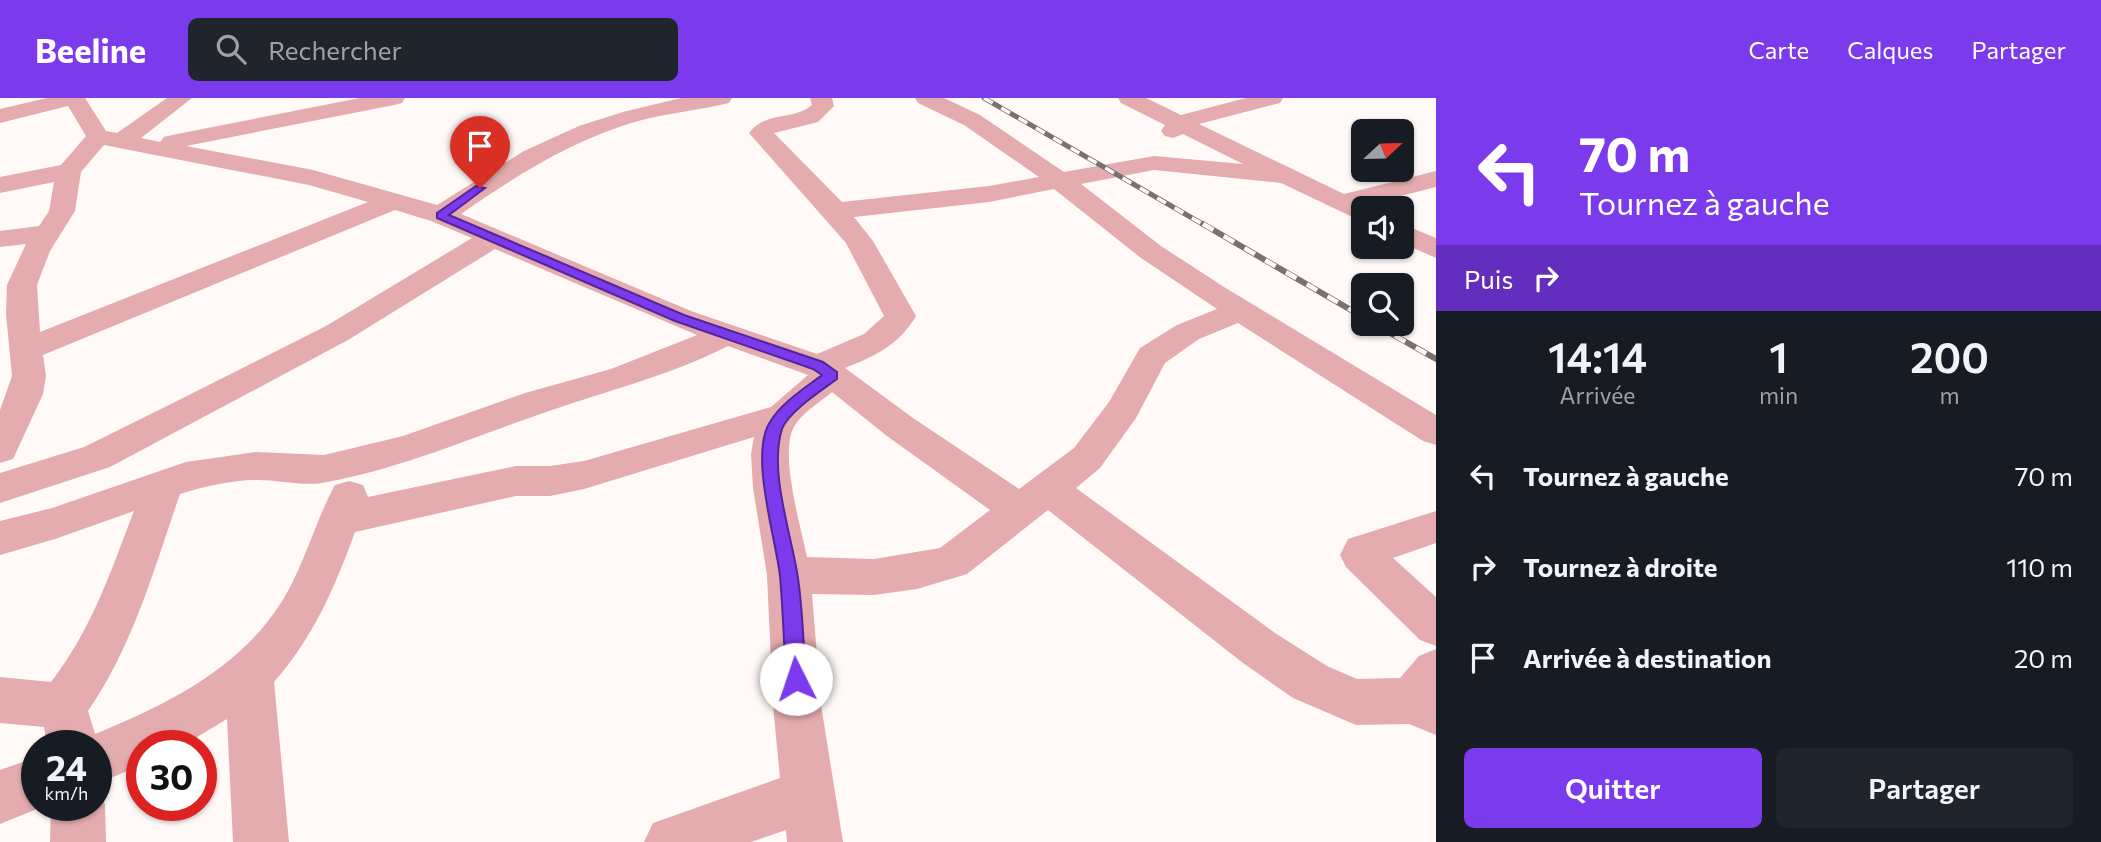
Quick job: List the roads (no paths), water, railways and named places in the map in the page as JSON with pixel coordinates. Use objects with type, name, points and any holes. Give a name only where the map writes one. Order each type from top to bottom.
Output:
[{"type":"street","points":[[0,116],[74,98],[109,139],[313,178],[441,215],[590,281],[825,370],[900,426],[1033,499],[1086,515],[1259,648],[1310,681],[1356,702],[1428,695]]},
{"type":"street","points":[[2,190],[69,171],[109,139],[181,98]]},
{"type":"street","points":[[146,147],[394,98]]},
{"type":"street","points":[[441,215],[499,175],[574,136],[603,126],[721,98]]},
{"type":"street","points":[[672,842],[812,819],[797,705],[789,575],[773,488],[770,454],[775,424],[825,370],[883,337],[895,327],[900,317],[859,241],[835,211],[761,133],[767,127],[814,116],[823,106],[821,98]]},
{"type":"street","points":[[926,98],[972,120],[1061,180],[1151,251],[1436,432]]},
{"type":"street","points":[[1129,98],[1351,208]]},
{"type":"street","points":[[1154,163],[1179,122],[1272,98]]},
{"type":"street","points":[[835,211],[989,194],[1154,163],[1286,176]]},
{"type":"street","points":[[5,429],[29,376],[22,314],[22,285],[36,251],[62,211],[69,171]]},
{"type":"street","points":[[1387,196],[1436,179]]},
{"type":"street","points":[[27,349],[394,201]]},
{"type":"street","points":[[0,239],[47,233]]},
{"type":"street","points":[[0,488],[97,457],[182,414],[337,333],[494,237]]},
{"type":"street","points":[[1414,238],[1436,249]]},
{"type":"street","points":[[789,575],[874,577],[917,572],[952,562],[1087,458],[1117,417],[1152,356],[1197,328],[1241,310]]},
{"type":"street","points":[[0,538],[218,470],[256,466],[324,470],[408,448],[538,402],[623,377],[688,353],[726,334]]},
{"type":"street","points":[[340,519],[516,481],[550,481],[584,475],[785,415]]},
{"type":"street","points":[[112,752],[202,709],[249,674],[280,642],[296,618],[366,459]]},
{"type":"street","points":[[66,727],[113,623],[164,485]]},
{"type":"street","points":[[1436,527],[1363,551],[1361,555],[1436,626]]},
{"type":"street","points":[[249,674],[261,842]]},
{"type":"street","points":[[0,700],[53,705],[66,727]]},
{"type":"street","points":[[0,797],[21,789]]},
{"type":"street","points":[[78,821],[78,842]]},
{"type":"railway","points":[[984,98],[1206,226]]},
{"type":"railway","points":[[1203,224],[1351,310]]},
{"type":"railway","points":[[1395,336],[1436,359]]}]
